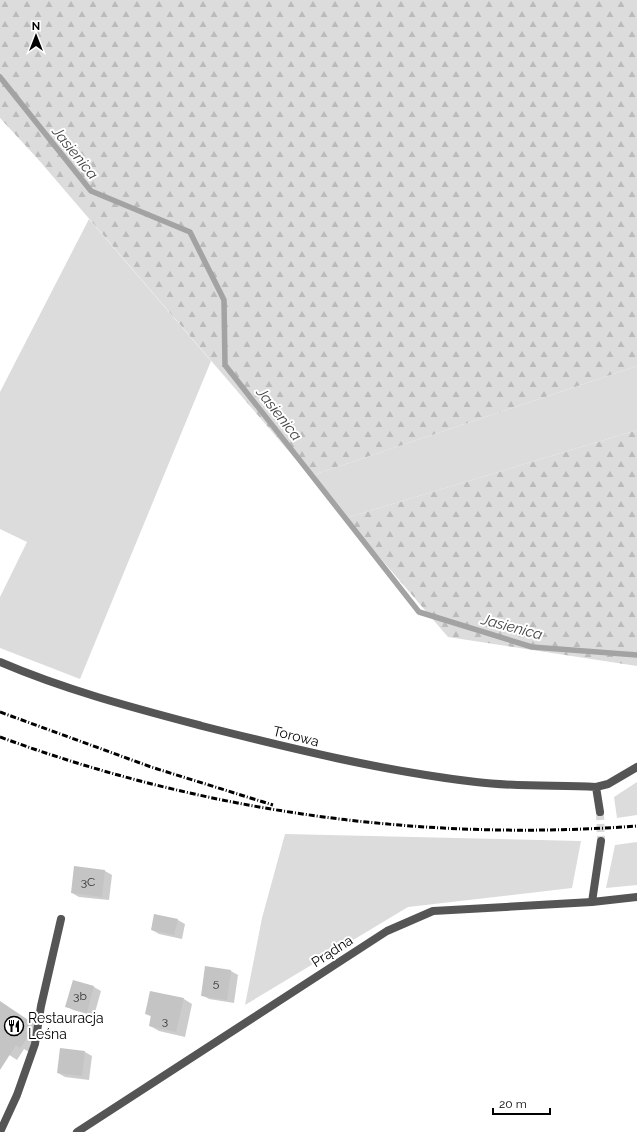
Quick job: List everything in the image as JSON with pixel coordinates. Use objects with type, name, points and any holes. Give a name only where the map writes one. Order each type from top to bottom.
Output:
[{"type":"street","name":"Torowa","points":[[0,662],[88,694],[146,711],[339,759],[422,775],[478,782],[596,787]]},
{"type":"street","points":[[600,812],[596,787],[608,784],[637,767]]},
{"type":"street","points":[[592,902],[601,841]]},
{"type":"street","name":"Prądna","points":[[77,1132],[387,931],[433,911],[592,902],[637,897]]},
{"type":"street","points":[[0,1132],[17,1095],[35,1044],[41,1006],[61,919]]},
{"type":"green space","points":[[0,0],[637,0],[637,366],[310,476],[37,158],[0,118]]},
{"type":"green space","points":[[89,219],[211,361],[80,679],[0,648],[0,597],[27,542],[0,529],[0,392]]},
{"type":"green space","points":[[637,366],[637,430],[346,518],[310,476]]},
{"type":"green space","points":[[637,430],[637,666],[448,637],[346,518]]},
{"type":"green space","points":[[637,782],[637,815],[617,818],[614,797]]},
{"type":"green space","points":[[285,834],[581,841],[572,888],[408,907],[245,1005],[262,918]]},
{"type":"green space","points":[[637,842],[637,885],[606,888],[615,845]]},
{"type":"building","points":[[74,866],[105,870],[102,897],[71,893]]},
{"type":"building","points":[[154,914],[178,919],[174,935],[151,930]]},
{"type":"building","points":[[205,966],[231,970],[227,1000],[201,996]]},
{"type":"building","points":[[73,980],[94,986],[87,1013],[65,1007]]},
{"type":"building","points":[[150,991],[184,998],[176,1032],[149,1026],[151,1015],[145,1014]]},
{"type":"building","name":"Restauracja Leśna","points":[[0,1001],[31,1022],[25,1031],[30,1034],[20,1048],[16,1045],[0,1070]]},
{"type":"building","points":[[60,1048],[85,1051],[82,1076],[57,1073]]},
{"type":"waterway","name":"Jasienica","points":[[0,77],[91,191],[190,232],[224,300],[225,365],[419,612],[532,647],[637,655]]},
{"type":"tunnel","points":[[600,812],[601,841]]},
{"type":"railway","points":[[0,712],[151,767],[273,805]]},
{"type":"railway","points":[[0,737],[77,763],[155,785],[234,802],[314,816],[394,825],[475,829],[556,830],[637,826]]},
{"type":"place","name":"Restauracja Leśna","points":[[14,1026]]}]
